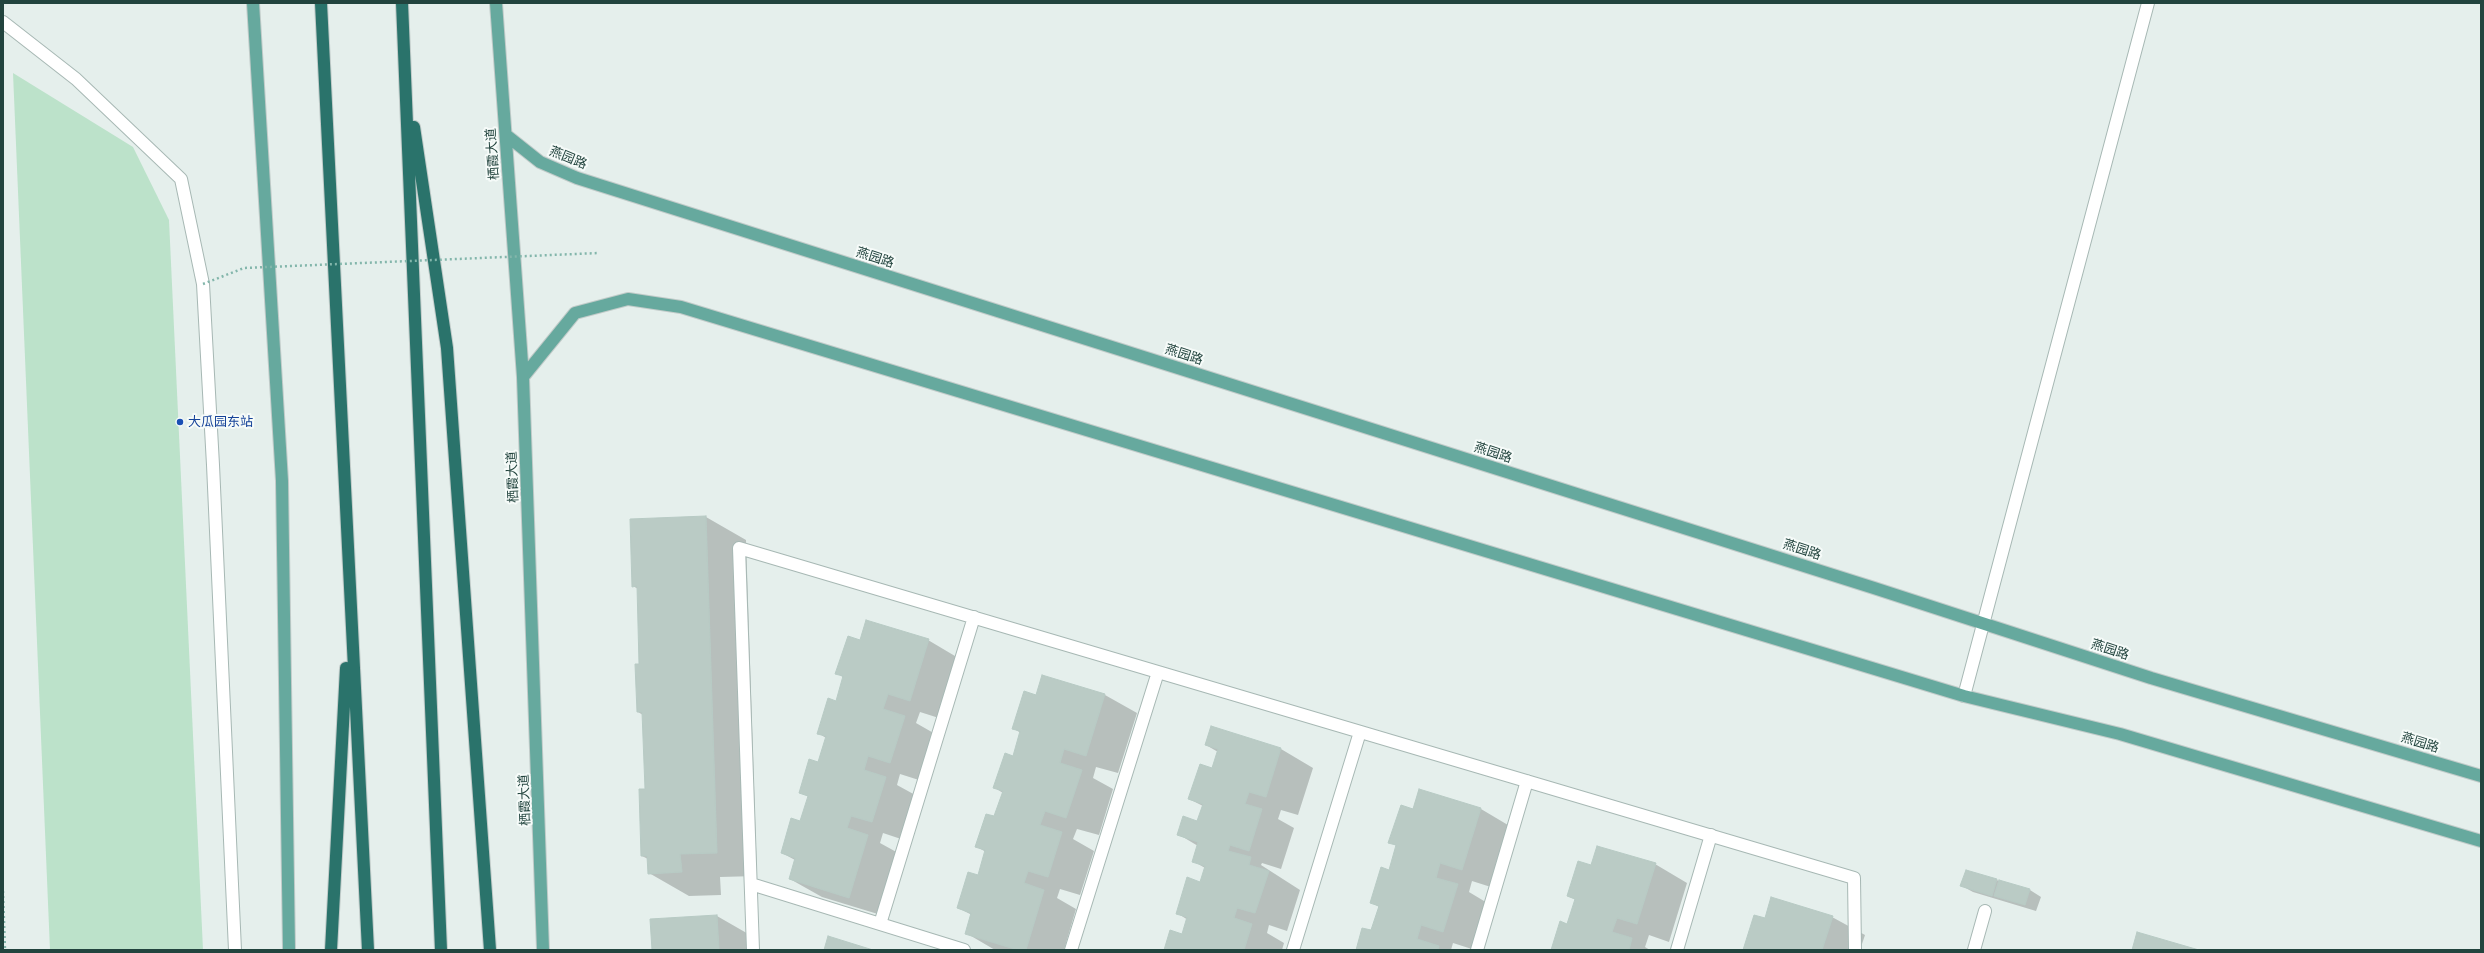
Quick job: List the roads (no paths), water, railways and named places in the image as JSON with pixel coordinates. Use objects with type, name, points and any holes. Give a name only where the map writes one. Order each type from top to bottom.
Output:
[{"type":"highway","points":[[320,3],[368,950]]},
{"type":"highway","points":[[402,3],[441,950]]},
{"type":"highway","points":[[405,64],[447,348],[490,950]]},
{"type":"highway","points":[[331,950],[350,607]]},
{"type":"main road","points":[[254,3],[282,481],[289,950]]},
{"type":"main road","name":"栖霞大道","points":[[496,3],[523,377],[543,950]]},
{"type":"main road","name":"燕园路","points":[[506,135],[540,162],[577,178],[1983,623],[2151,678],[2481,776]]},
{"type":"main road","points":[[523,377],[575,313],[628,299],[681,308],[1964,696],[2120,734],[2481,841]]},
{"type":"street","points":[[1964,696],[2148,3]]},
{"type":"street","points":[[3,22],[76,79],[181,180],[203,284],[213,465],[235,950]]},
{"type":"street","points":[[753,950],[740,548],[1854,878],[1855,950]]},
{"type":"street","points":[[880,924],[974,617]]},
{"type":"street","points":[[1072,950],[1158,672]]},
{"type":"street","points":[[1293,950],[1360,732]]},
{"type":"street","points":[[1477,950],[1526,781]]},
{"type":"street","points":[[1677,950],[1711,836]]},
{"type":"street","points":[[751,884],[964,950]]},
{"type":"street","points":[[1974,950],[1985,911]]},
{"type":"place","name":"大瓜园东站","points":[[180,422]]}]
